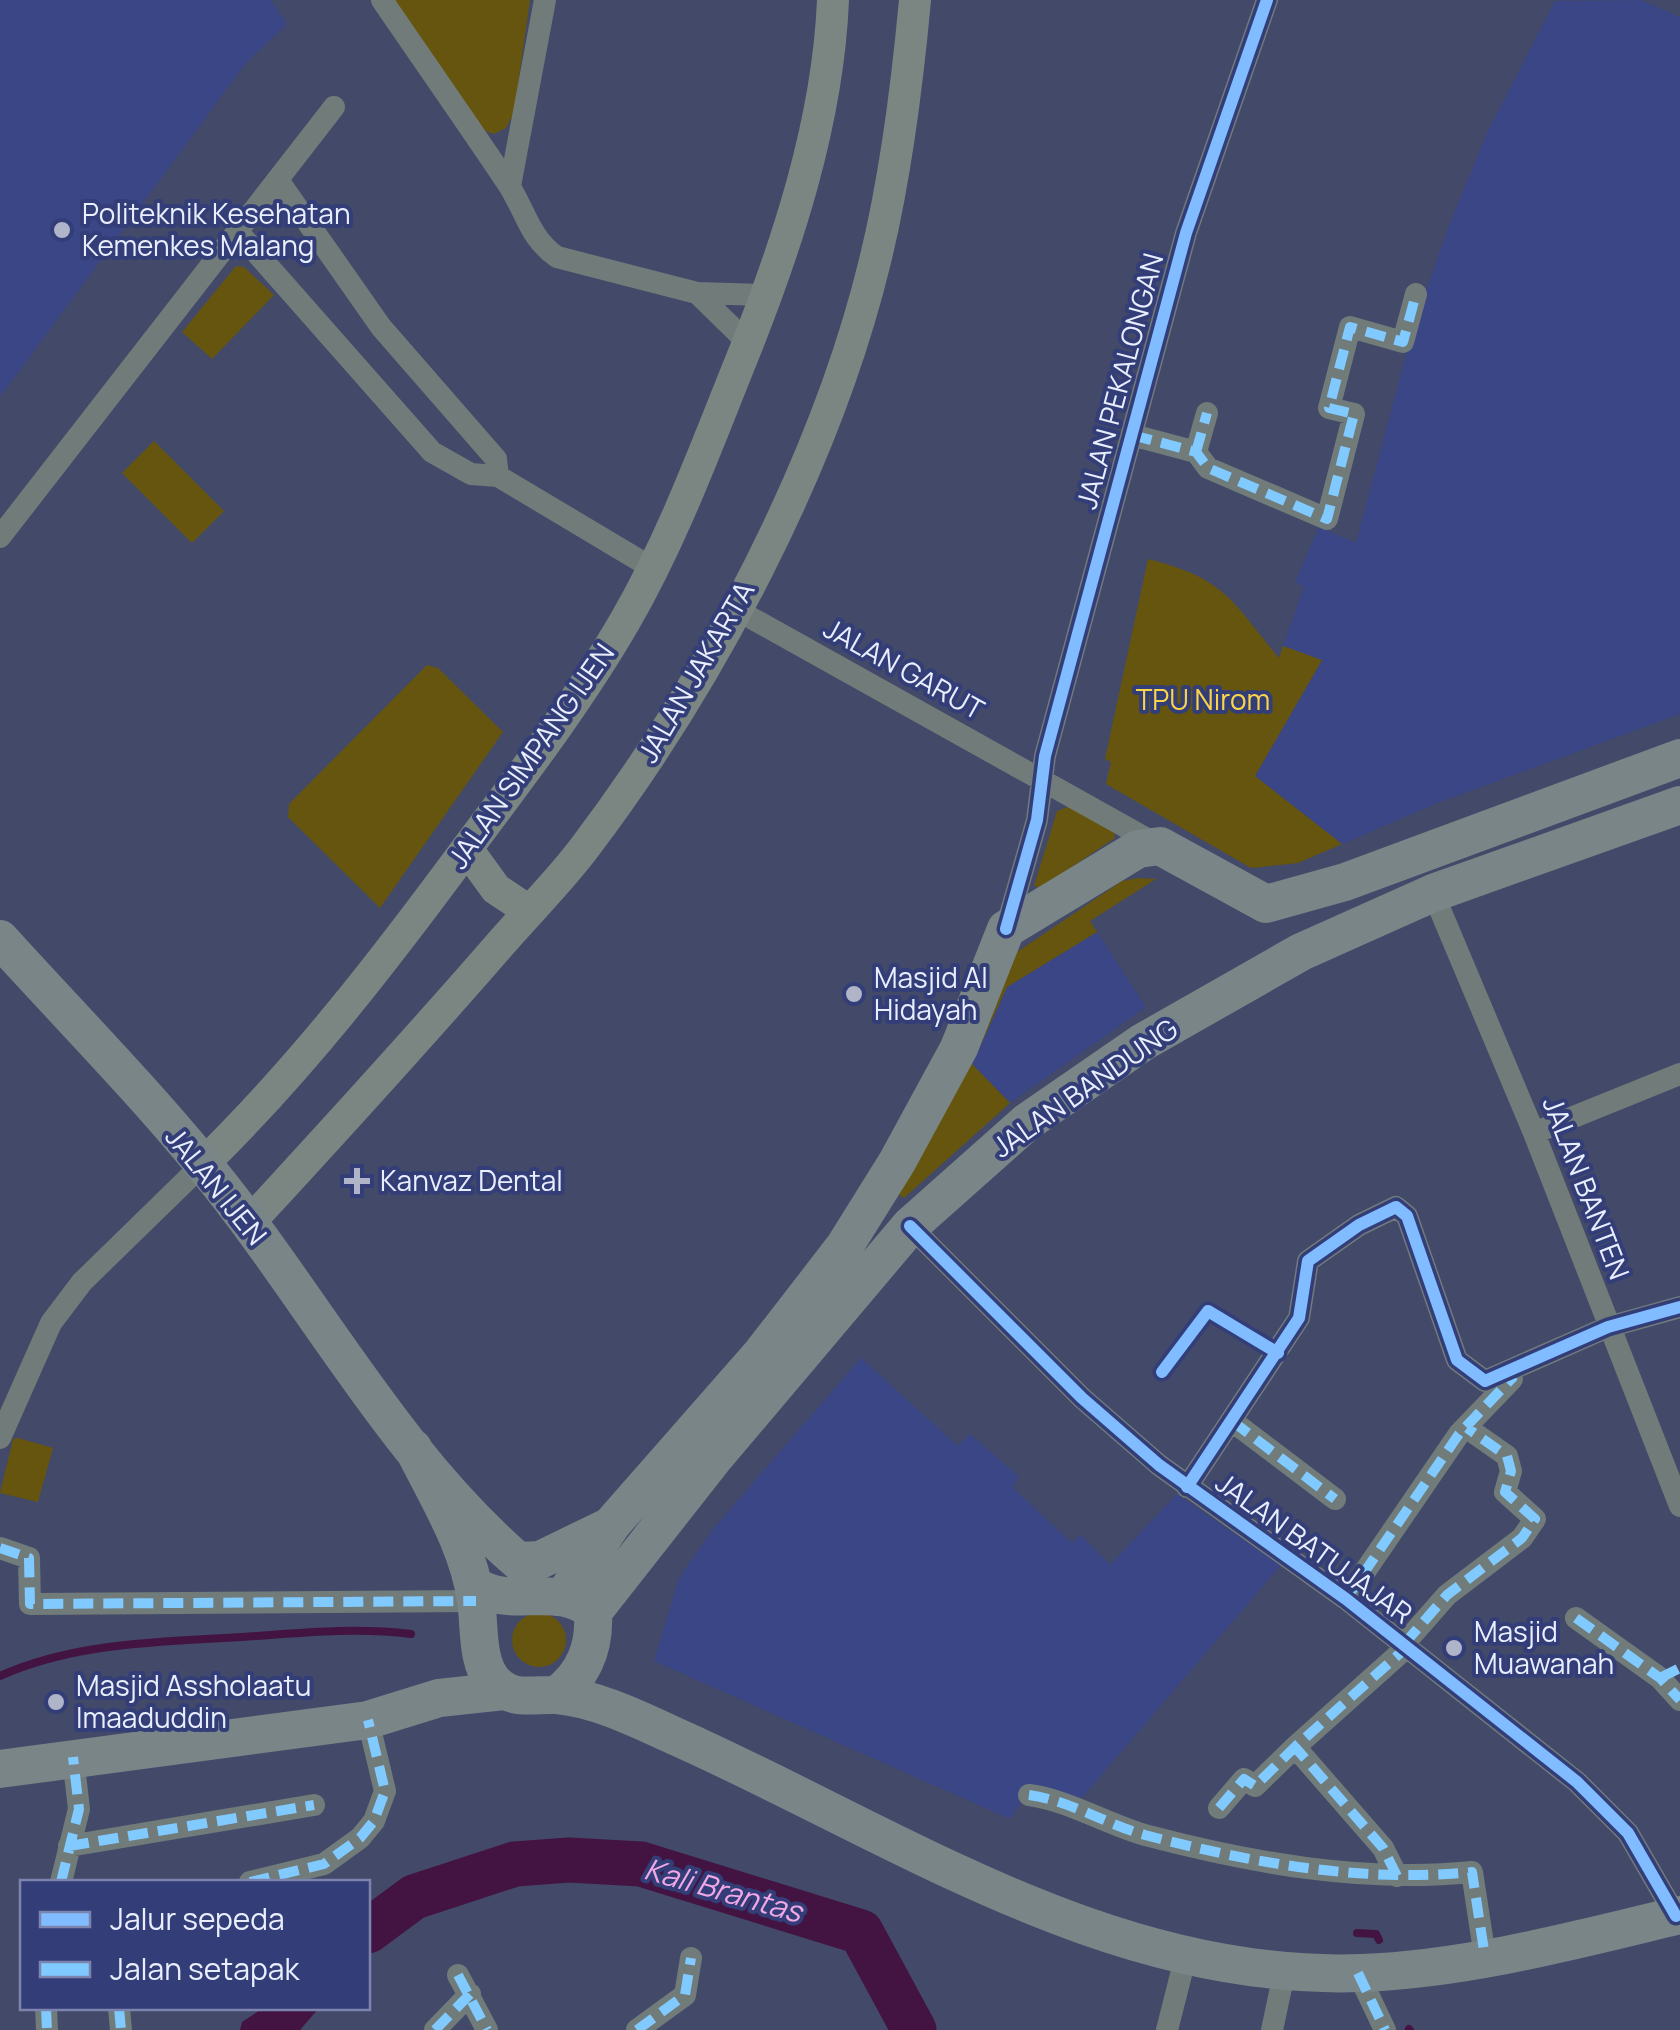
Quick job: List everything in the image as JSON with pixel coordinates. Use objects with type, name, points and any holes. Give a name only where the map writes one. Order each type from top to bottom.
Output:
[{"type":"main road","name":"JALAN SIMPANG IJEN","points":[[203,1164],[280,1088],[346,1010],[544,747],[624,621],[652,568],[766,295],[812,141],[833,0]]},
{"type":"main road","name":"JALAN JAKARTA","points":[[248,1224],[398,1063],[584,849],[655,747],[737,610],[843,366],[874,262],[898,148],[915,0]]},
{"type":"main road","points":[[556,1695],[581,1673],[594,1634],[579,1604],[612,1524],[762,1353],[844,1247],[897,1162],[959,1048],[1006,929],[1138,849],[1160,846],[1266,904],[1345,882],[1680,758]]},
{"type":"main road","name":"JALAN BANDUNG","points":[[579,1604],[714,1458],[910,1226],[1026,1122],[1143,1042],[1301,952],[1433,893],[1680,806]]},
{"type":"main road","points":[[466,849],[496,888],[529,910]]},
{"type":"main road","points":[[1253,978],[1263,953],[1266,904]]},
{"type":"main road","name":"JALAN IJEN","points":[[0,939],[203,1164],[413,1448],[491,1538],[518,1561],[540,1560],[612,1524]]},
{"type":"main road","name":"JALAN IJEN","points":[[413,1448],[454,1530],[475,1593],[486,1671],[504,1691]]},
{"type":"main road","points":[[475,1593],[506,1600],[579,1604]]},
{"type":"main road","points":[[0,1768],[368,1720],[439,1698],[504,1691],[530,1698],[556,1695],[631,1716],[800,1792],[1063,1921],[1186,1955],[1285,1969],[1358,1973],[1485,1957],[1678,1916]]},
{"type":"street","points":[[382,0],[510,186],[529,230],[557,257],[697,293],[766,295]]},
{"type":"street","points":[[510,186],[545,0]]},
{"type":"street","name":"JALAN PEKALONGAN","points":[[1041,780],[1186,232],[1266,0]]},
{"type":"street","points":[[0,537],[334,107]]},
{"type":"street","points":[[278,180],[380,327],[496,459],[498,476]]},
{"type":"street","points":[[239,233],[432,452],[462,470],[498,476],[652,568]]},
{"type":"street","points":[[697,293],[748,343]]},
{"type":"street","points":[[1132,435],[1196,452],[1208,468],[1328,519],[1354,414],[1329,408],[1350,327],[1403,342],[1416,294]]},
{"type":"street","points":[[411,430],[441,398]]},
{"type":"street","points":[[1196,452],[1207,413]]},
{"type":"street","name":"JALAN GARUT","points":[[737,610],[1041,780]]},
{"type":"street","points":[[1006,929],[1037,820],[1041,780],[1160,846]]},
{"type":"street","name":"JALAN BANTEN","points":[[1433,893],[1534,1133],[1680,1506]]},
{"type":"street","points":[[1534,1133],[1680,1074]]},
{"type":"street","points":[[0,1438],[51,1323],[82,1282],[203,1164]]},
{"type":"street","points":[[1187,1488],[1302,1312],[1303,1269],[1308,1261],[1358,1225],[1396,1207],[1407,1216],[1457,1360],[1488,1381],[1608,1327],[1680,1307]]},
{"type":"street","name":"JALAN BATUJAJAR","points":[[910,1226],[1082,1398],[1187,1488],[1346,1599],[1600,1803],[1628,1833],[1678,1916]]},
{"type":"street","points":[[1346,1599],[1467,1428],[1525,1367]]},
{"type":"street","points":[[1232,1421],[1335,1500]]},
{"type":"street","points":[[1219,1808],[1244,1779],[1254,1786],[1406,1646],[1448,1595],[1522,1538],[1535,1519],[1506,1492],[1512,1471],[1507,1456],[1467,1428]]},
{"type":"street","points":[[0,1548],[29,1558],[30,1604],[475,1593]]},
{"type":"street","points":[[1576,1618],[1670,1673],[1680,1700]]},
{"type":"street","points":[[258,1880],[324,1864],[360,1838],[374,1821],[385,1791],[368,1720]]},
{"type":"street","points":[[1295,1747],[1383,1848],[1397,1876]]},
{"type":"street","points":[[61,1880],[78,1809],[72,1757]]},
{"type":"street","points":[[1029,1796],[1045,1797],[1142,1834],[1304,1867],[1397,1876],[1472,1872],[1485,1957]]},
{"type":"street","points":[[69,1846],[314,1805]]},
{"type":"street","points":[[1167,2030],[1186,1955]]},
{"type":"street","points":[[637,2030],[685,1995],[692,1958]]},
{"type":"street","points":[[1272,2030],[1285,1969]]},
{"type":"street","points":[[1358,1973],[1385,2030]]},
{"type":"street","points":[[435,2030],[464,1984],[487,2030]]},
{"type":"shaded area","name":"Politeknik Kesehatan Kemenkes Malang","points":[[0,0],[271,0],[287,24],[246,63],[0,397]]},
{"type":"shaded area","points":[[1641,0],[1680,17],[1680,714],[1435,804],[1342,844],[1255,776],[1322,661],[1283,646],[1304,587],[1295,582],[1319,527],[1356,543],[1414,325],[1448,228],[1487,133],[1555,1]]},
{"type":"shaded area","points":[[1097,932],[1146,1007],[1010,1103],[972,1064],[1007,987]]},
{"type":"shaded area","points":[[861,1358],[958,1446],[970,1434],[1019,1477],[1012,1487],[1072,1543],[1081,1535],[1110,1565],[1177,1494],[1281,1565],[1074,1807],[1027,1793],[1010,1819],[654,1661],[679,1578],[714,1528]]},
{"type":"shaded area","points":[[260,2010],[317,2010],[300,2030],[240,2030],[242,2022]]},
{"type":"green space","points":[[394,0],[530,0],[514,113],[506,128],[494,134],[483,130]]},
{"type":"green space","points":[[236,266],[244,267],[274,295],[212,359],[182,332]]},
{"type":"green space","points":[[154,441],[224,511],[192,543],[122,473]]},
{"type":"green space","name":"TPU Nirom","points":[[1148,559],[1211,584],[1237,606],[1279,658],[1283,646],[1322,660],[1255,776],[1342,844],[1298,863],[1251,868],[1106,784],[1111,762],[1105,759]]},
{"type":"green space","points":[[427,665],[438,668],[503,732],[380,908],[288,817],[289,804]]},
{"type":"green space","points":[[1070,806],[1114,832],[1115,838],[1040,888],[1034,886],[1057,811]]},
{"type":"green space","points":[[1156,879],[1090,921],[1097,932],[1007,987],[972,1064],[1010,1103],[904,1198],[899,1195],[1017,952],[1122,881]]},
{"type":"green space","points":[[13,1439],[53,1448],[38,1502],[0,1493]]},
{"type":"green space","points":[[539,1613],[558,1621],[566,1640],[558,1659],[539,1667],[520,1659],[512,1640],[520,1621]]},
{"type":"waterway","points":[[0,1676],[58,1656],[119,1646],[327,1631],[411,1634]]},
{"type":"waterway","name":"Kali Brantas","points":[[370,1930],[414,1897],[515,1864],[569,1860],[641,1864],[861,1932],[914,2030]]},
{"type":"waterway","points":[[1357,1933],[1376,1934],[1379,1940]]},
{"type":"marked path","points":[[1132,435],[1196,452],[1208,468],[1327,519],[1354,414],[1329,408],[1350,327],[1403,342],[1416,294]]},
{"type":"marked path","points":[[1196,452],[1207,413]]},
{"type":"marked path","points":[[1346,1599],[1459,1434],[1514,1376]]},
{"type":"marked path","points":[[1232,1421],[1335,1499]]},
{"type":"marked path","points":[[1404,1644],[1447,1595],[1522,1538],[1535,1519],[1505,1492],[1511,1471],[1507,1456],[1467,1428]]},
{"type":"marked path","points":[[0,1548],[29,1558],[30,1604],[476,1601]]},
{"type":"marked path","points":[[1576,1618],[1660,1678],[1680,1700]]},
{"type":"marked path","points":[[1397,1876],[1383,1848],[1295,1747],[1407,1647]]},
{"type":"marked path","points":[[1660,1678],[1680,1668]]},
{"type":"marked path","points":[[258,1880],[324,1864],[360,1838],[374,1821],[385,1791],[368,1720]]},
{"type":"marked path","points":[[1219,1808],[1244,1779],[1255,1786],[1295,1747]]},
{"type":"marked path","points":[[61,1880],[79,1809],[73,1757]]},
{"type":"marked path","points":[[1029,1795],[1145,1835],[1266,1862],[1390,1875],[1472,1872],[1485,1957]]},
{"type":"marked path","points":[[69,1846],[314,1805]]},
{"type":"marked path","points":[[637,2030],[685,1995],[691,1958]]},
{"type":"marked path","points":[[1358,1973],[1385,2030]]},
{"type":"marked path","points":[[458,1975],[487,2030]]},
{"type":"marked path","points":[[435,2030],[470,1994]]},
{"type":"marked path","points":[[46,2010],[47,2030]]},
{"type":"marked path","points":[[119,2010],[121,2030]]},
{"type":"cycle path","points":[[1006,929],[1037,820],[1045,756],[1186,233],[1267,0]]},
{"type":"cycle path","points":[[1187,1487],[1299,1318],[1308,1261],[1359,1225],[1396,1207],[1407,1216],[1457,1360],[1485,1381],[1608,1327],[1680,1307]]},
{"type":"cycle path","points":[[910,1226],[1082,1398],[1159,1465],[1346,1599],[1577,1782],[1628,1833],[1676,1916]]},
{"type":"cycle path","points":[[1162,1372],[1208,1311],[1278,1353]]},
{"type":"place","name":"Politeknik Kesehatan Kemenkes Malang","points":[[62,230]]},
{"type":"place","name":"Masjid Al Hidayah","points":[[854,994]]},
{"type":"place","name":"Kanvaz Dental","points":[[357,1181]]},
{"type":"place","name":"Masjid Muawanah","points":[[1454,1648]]},
{"type":"place","name":"Masjid Assholaatu Imaaduddin","points":[[56,1702]]}]
